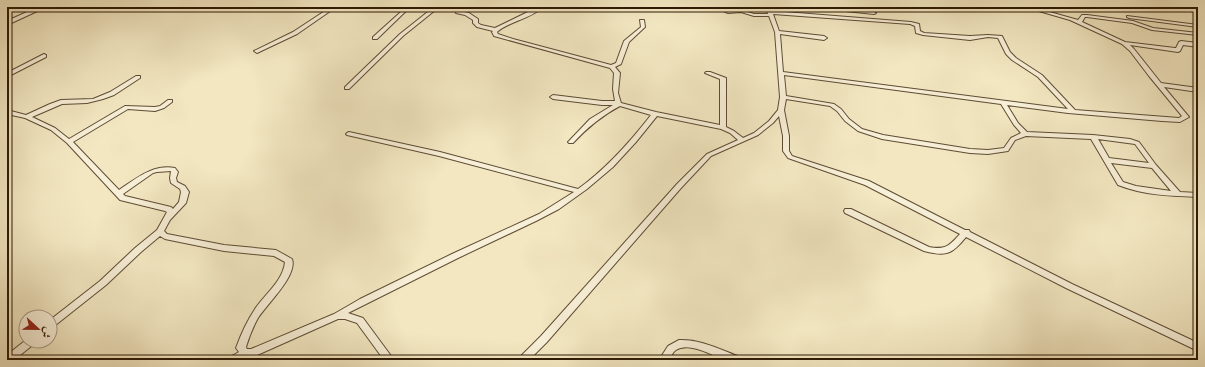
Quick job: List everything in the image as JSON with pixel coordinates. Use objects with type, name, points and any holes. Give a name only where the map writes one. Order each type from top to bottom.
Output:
[{"type":"street","points":[[7,23],[43,7]]},
{"type":"street","points":[[256,51],[295,33],[334,7]]},
{"type":"street","points":[[375,38],[405,10],[404,7],[386,7]]},
{"type":"street","points":[[347,88],[365,73],[402,35],[437,7]]},
{"type":"street","points":[[456,7],[458,12],[473,17],[476,20],[475,23],[479,26],[496,30],[528,16],[541,7]]},
{"type":"street","points":[[816,7],[874,13]]},
{"type":"street","points":[[782,73],[1073,111],[1162,120],[1184,119],[1186,117],[1132,50],[1124,43],[1079,22],[1027,7]]},
{"type":"street","points":[[1165,7],[1198,11]]},
{"type":"street","points":[[717,8],[728,12],[741,11],[754,15],[770,11],[911,23],[917,25],[918,32],[923,34],[970,38],[988,36],[1000,37],[1008,53],[1014,59],[1040,76],[1073,111]]},
{"type":"street","points":[[770,11],[777,32],[782,73],[783,97],[781,110],[786,136],[786,151],[790,157],[860,179],[1069,286],[1198,347]]},
{"type":"street","points":[[1079,22],[1084,16],[1083,13],[1090,12],[1198,26]]},
{"type":"street","points":[[1084,16],[1133,22],[1152,30],[1198,34]]},
{"type":"street","points":[[612,67],[618,64],[627,41],[643,27],[642,21]]},
{"type":"street","points":[[496,30],[494,32],[496,35],[502,37],[612,67],[617,73],[615,92],[616,99],[619,104]]},
{"type":"street","points":[[777,32],[824,38]]},
{"type":"street","points":[[1124,43],[1172,50],[1178,50],[1181,44],[1198,45]]},
{"type":"street","points":[[7,75],[44,56]]},
{"type":"street","points":[[708,73],[723,78],[723,128]]},
{"type":"street","points":[[27,117],[61,102],[82,100],[90,101],[104,97],[121,89],[138,77]]},
{"type":"street","points":[[1160,85],[1198,90]]},
{"type":"street","points":[[553,97],[619,104],[655,114],[723,128],[742,140]]},
{"type":"street","points":[[783,97],[832,105],[839,110],[847,120],[868,134],[952,149],[998,152],[1006,150],[1013,139],[1025,134],[1093,137],[1134,142],[1178,194]]},
{"type":"street","points":[[69,142],[128,107],[155,109],[162,107],[170,101]]},
{"type":"street","points":[[1003,103],[1016,124],[1025,134]]},
{"type":"street","points":[[571,142],[587,124],[600,113],[619,104]]},
{"type":"street","points":[[523,360],[544,339],[679,186],[709,155],[756,134],[771,122],[781,110]]},
{"type":"street","points":[[7,112],[27,117],[54,129],[69,142],[123,198],[168,209],[171,212],[169,218]]},
{"type":"street","points":[[233,360],[245,353],[252,353],[337,316],[359,302],[461,252],[540,216],[578,191],[610,166],[642,133],[655,114]]},
{"type":"street","points":[[349,134],[440,154],[578,191]]},
{"type":"street","points":[[1093,137],[1118,181],[1125,186],[1178,194],[1198,195]]},
{"type":"street","points":[[1107,160],[1154,166]]},
{"type":"street","points":[[58,319],[103,283],[142,246],[160,232],[169,218],[182,203],[185,192],[174,183],[173,178],[175,172],[172,169],[156,170],[151,172],[118,194]]},
{"type":"street","points":[[848,211],[927,249],[938,252],[947,252],[966,232]]},
{"type":"street","points":[[160,232],[165,236],[224,248],[276,253],[289,261],[288,271],[255,315],[241,348],[245,353]]},
{"type":"street","points":[[337,316],[345,316],[360,320],[389,360]]},
{"type":"street","points":[[664,360],[674,346],[682,343],[692,344],[737,360]]},
{"type":"street","points":[[8,360],[21,349]]}]
